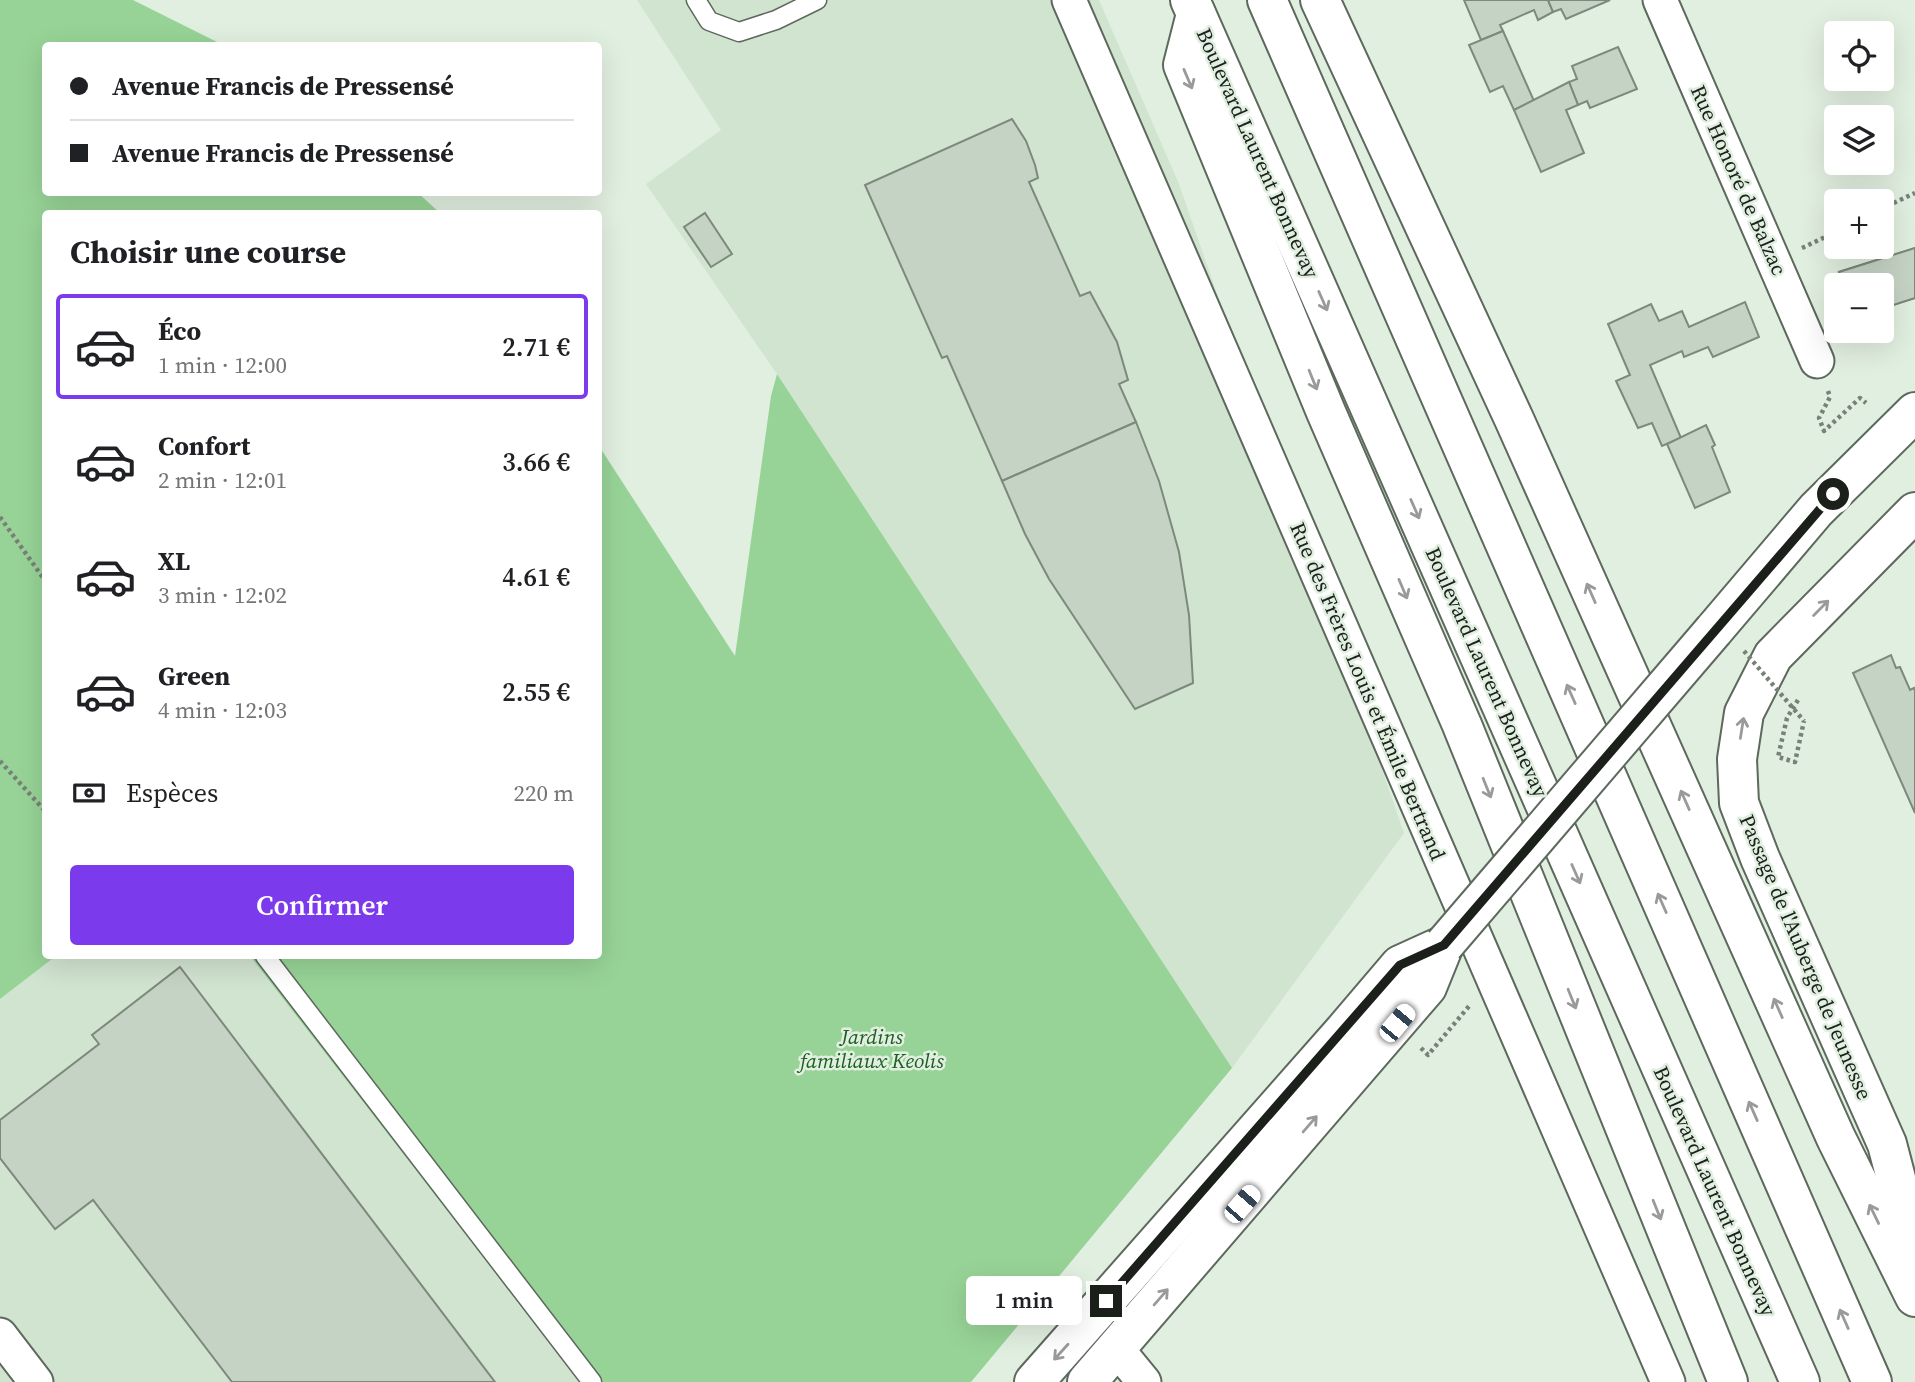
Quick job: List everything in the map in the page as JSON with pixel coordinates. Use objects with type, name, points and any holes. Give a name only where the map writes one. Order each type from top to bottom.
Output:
[{"type":"main road","points":[[1267,0],[1872,1382]]},
{"type":"main road","points":[[1320,0],[1514,419],[1836,1138],[1915,1297]]},
{"type":"main road","points":[[1193,7],[1182,65],[1326,412],[1462,724],[1728,1382]]},
{"type":"main road","name":"Boulevard Laurent Bonnevay","points":[[1193,7],[1800,1382]]},
{"type":"main road","points":[[1087,1382],[1427,987],[1444,945],[1729,640],[1816,510],[1915,412]]},
{"type":"main road","name":"Passage de l'Auberge de Jeunesse","points":[[1915,512],[1773,656],[1744,713],[1737,759],[1739,803],[1760,858],[1887,1144],[1915,1251]]},
{"type":"main road","points":[[1034,1382],[1400,965],[1444,945]]},
{"type":"main road","points":[[1088,1321],[1117,1349]]},
{"type":"street","name":"Rue des Frères Louis et Émile Bertrand","points":[[1069,0],[1668,1382]]},
{"type":"street","name":"Rue Honoré de Balzac","points":[[1660,0],[1817,360]]},
{"type":"street","points":[[0,1335],[36,1382]]},
{"type":"street","points":[[1117,1349],[1144,1382]]},
{"type":"lane","points":[[696,0],[709,21],[739,32],[776,20],[817,0]]},
{"type":"lane","points":[[267,959],[592,1382]]},
{"type":"path","points":[[1894,203],[1915,193]]},
{"type":"path","points":[[1817,360],[1830,397],[1819,418],[1825,431],[1860,398],[1866,403]]},
{"type":"path","points":[[0,517],[42,576]]},
{"type":"path","points":[[1729,640],[1804,721],[1795,762],[1779,757],[1787,718],[1798,700]]},
{"type":"path","points":[[0,761],[42,808]]},
{"type":"path","points":[[1433,1049],[1462,1014]]},
{"type":"shaded area","points":[[637,0],[1099,0],[1179,184],[1404,833],[1232,1068],[777,374],[646,184],[721,130]]},
{"type":"shaded area","points":[[52,959],[252,959],[580,1382],[0,1382],[0,999]]},
{"type":"green space","points":[[0,0],[133,0],[217,42],[42,42],[42,196],[421,196],[437,210],[42,210],[42,959],[52,959],[0,999]]},
{"type":"green space","name":"Jardins familiaux Keolis","points":[[777,374],[1232,1068],[971,1382],[580,1382],[252,959],[602,959],[602,451],[735,656],[771,396]]},
{"type":"building","points":[[1464,0],[1548,0],[1553,12],[1538,20],[1534,10],[1500,25],[1503,31],[1481,40]]},
{"type":"building","points":[[1548,0],[1610,0],[1566,19],[1561,9],[1553,12]]},
{"type":"building","points":[[1503,31],[1534,101],[1514,110],[1503,86],[1490,92],[1469,45]]},
{"type":"building","points":[[1618,47],[1637,89],[1590,108],[1587,101],[1578,105],[1569,82],[1577,79],[1572,66]]},
{"type":"building","points":[[1569,82],[1578,105],[1566,110],[1584,153],[1541,172],[1514,110]]},
{"type":"building","points":[[1012,119],[1026,141],[1035,165],[1038,178],[1029,182],[1080,296],[1090,292],[1117,342],[1128,380],[1119,384],[1136,422],[1002,481],[947,356],[942,358],[865,185]]},
{"type":"building","points":[[705,213],[732,254],[711,267],[684,227]]},
{"type":"building","points":[[1915,248],[1915,298],[1894,305],[1894,273],[1839,272],[1880,259],[1894,259],[1894,255]]},
{"type":"building","points":[[1915,248],[1915,298],[1894,305],[1894,273],[1839,272],[1880,259],[1894,259],[1894,255]]},
{"type":"building","points":[[1745,302],[1759,337],[1713,357],[1708,347],[1684,357],[1682,351],[1650,365],[1681,438],[1662,446],[1652,423],[1638,428],[1616,381],[1630,375],[1608,324],[1651,304],[1659,321],[1682,311],[1689,327]]},
{"type":"building","points":[[1136,422],[1159,481],[1179,552],[1189,615],[1193,683],[1135,709],[1049,579],[1025,534],[1002,481]]},
{"type":"building","points":[[1706,425],[1730,492],[1695,508],[1667,444]]},
{"type":"building","points":[[1891,655],[1896,668],[1900,667],[1910,690],[1914,688],[1915,691],[1915,813],[1853,673]]},
{"type":"building","points":[[180,967],[495,1382],[232,1382],[93,1200],[55,1229],[0,1158],[0,1120],[99,1044],[92,1035]]},
{"type":"route","points":[[1106,1301],[1400,965],[1444,945],[1816,510],[1833,494]]}]
